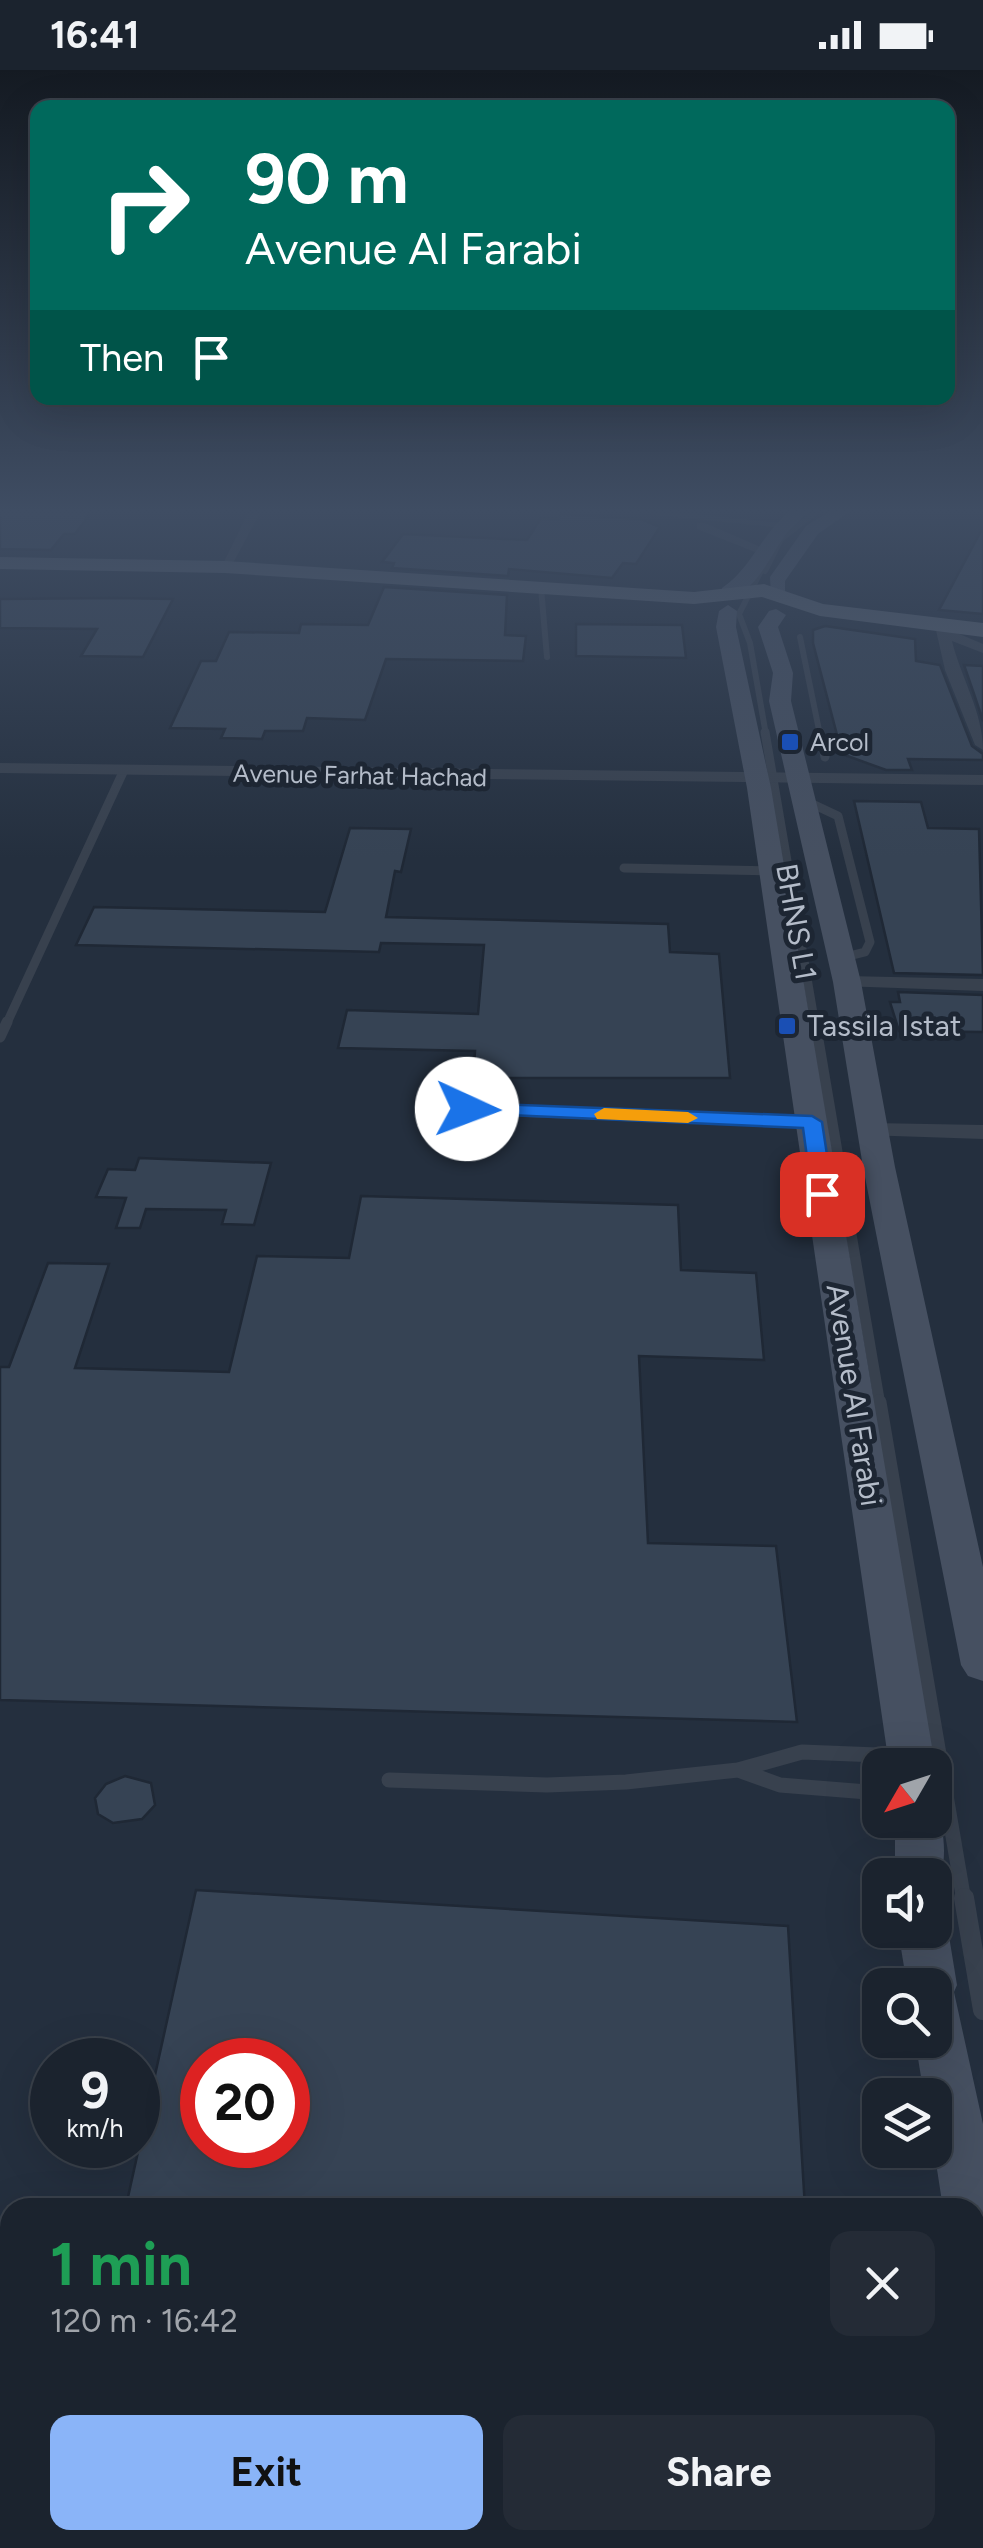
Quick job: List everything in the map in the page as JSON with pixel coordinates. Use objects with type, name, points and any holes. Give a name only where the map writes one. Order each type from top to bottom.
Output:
[{"type":"main road","points":[[914,627],[943,632],[983,630]]},
{"type":"street","name":"Avenue Al Farabi","points":[[727,627],[784,781],[844,970],[872,1130],[983,1666]]},
{"type":"street","name":"Avenue Al Farabi","points":[[768,627],[797,689],[780,702],[784,781],[771,870],[910,1748]]},
{"type":"street","points":[[943,632],[983,652]]},
{"type":"street","points":[[943,632],[952,670],[983,745]]},
{"type":"street","name":"Avenue Farhat Hachad","points":[[0,768],[983,784]]},
{"type":"street","points":[[844,970],[983,985]]},
{"type":"street","points":[[872,1130],[983,1132]]},
{"type":"street","points":[[944,2058],[969,2198]]},
{"type":"lane","points":[[544,627],[546,658]]},
{"type":"lane","points":[[797,689],[800,637]]},
{"type":"lane","points":[[1,1034],[124,770]]},
{"type":"lane","name":"BHNS L1","points":[[784,781],[983,1958]]},
{"type":"lane","name":"BHNS L1","points":[[784,781],[983,2010]]},
{"type":"lane","points":[[624,868],[771,870]]},
{"type":"lane","points":[[429,1108],[812,1122]]},
{"type":"lane","points":[[389,1780],[547,1785],[738,1770],[802,1752],[862,1756]]},
{"type":"lane","points":[[738,1770],[780,1785],[862,1792]]},
{"type":"building","points":[[159,627],[143,657],[81,656],[97,629],[0,628]]},
{"type":"building","points":[[300,627],[505,627],[505,635],[526,636],[523,661],[386,659],[365,720],[307,718],[303,731],[265,731],[262,739],[221,738],[225,729],[170,728],[201,661],[216,661],[229,632],[299,633]]},
{"type":"building","points":[[576,627],[682,627],[686,658],[576,656]]},
{"type":"building","points":[[829,627],[915,639],[916,661],[940,665],[972,746],[983,754],[983,760],[908,759],[912,770],[886,770],[842,754],[813,630]]},
{"type":"building","points":[[964,665],[983,666],[983,721],[974,694]]},
{"type":"building","points":[[854,801],[921,802],[928,828],[979,829],[983,975],[894,973]]},
{"type":"building","points":[[350,828],[411,829],[401,872],[395,871],[386,917],[668,924],[670,952],[719,954],[730,1078],[473,1078],[475,1051],[338,1048],[347,1010],[478,1014],[484,945],[381,943],[379,952],[76,945],[94,907],[325,912]]},
{"type":"building","points":[[898,992],[983,995],[983,1032],[899,1031],[890,1002],[900,1002]]},
{"type":"building","points":[[139,1158],[271,1163],[254,1225],[222,1224],[226,1210],[146,1209],[140,1228],[116,1228],[126,1198],[96,1197],[108,1169],[135,1170]]},
{"type":"building","points":[[361,1196],[678,1205],[681,1270],[756,1273],[764,1360],[639,1356],[648,1543],[776,1546],[797,1722],[0,1700],[0,1367],[9,1367],[48,1263],[109,1264],[75,1368],[229,1372],[257,1256],[349,1258]]},
{"type":"building","points":[[125,1776],[151,1783],[155,1805],[142,1819],[113,1823],[98,1814],[95,1798],[106,1784]]},
{"type":"building","points":[[196,1890],[788,1926],[804,2198],[128,2197],[134,2168],[160,2168],[160,2053]]},
{"type":"slow traffic","points":[[604,1114],[688,1118]]},
{"type":"place","name":"Arcol","points":[[790,742]]},
{"type":"place","name":"Tassila Istat","points":[[787,1026]]},
{"type":"route","points":[[467,1109],[812,1122],[822,1194]]}]
